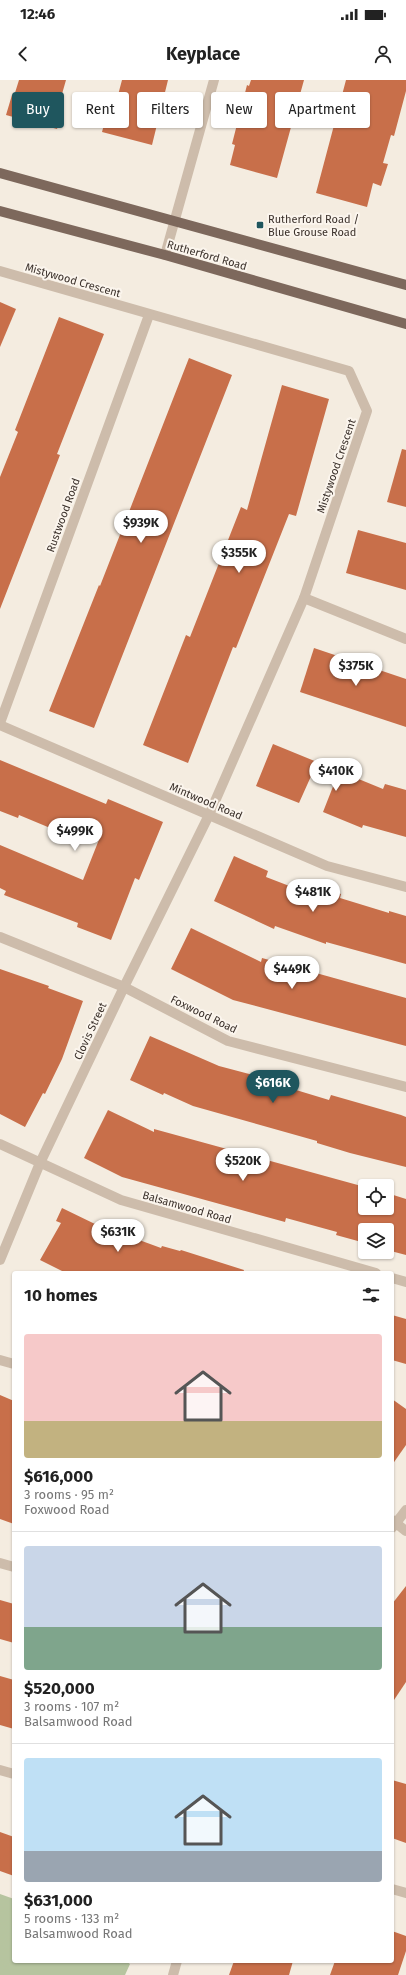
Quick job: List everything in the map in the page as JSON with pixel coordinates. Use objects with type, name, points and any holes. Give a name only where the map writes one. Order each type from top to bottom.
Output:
[{"type":"main road","points":[[0,174],[174,220],[406,285]]},
{"type":"main road","name":"Rutherford Road","points":[[0,211],[165,255],[406,324]]},
{"type":"street","points":[[165,255],[214,80]]},
{"type":"street","name":"Mistywood Crescent","points":[[0,271],[149,315],[350,371],[367,411],[304,598],[209,816]]},
{"type":"street","name":"Rustwood Road","points":[[0,724],[149,315]]},
{"type":"street","points":[[304,598],[406,639]]},
{"type":"street","name":"Mintwood Road","points":[[0,724],[327,866],[406,887]]},
{"type":"street","name":"Clovis Street","points":[[0,1260],[40,1162],[124,987],[209,816]]},
{"type":"street","name":"Foxwood Road","points":[[0,937],[124,987],[228,1041],[406,1087]]},
{"type":"street","name":"Balsamwood Road","points":[[0,1144],[121,1200],[369,1271]]},
{"type":"street","points":[[394,1279],[406,1282]]},
{"type":"street","points":[[0,1360],[12,1363]]},
{"type":"street","points":[[394,1523],[406,1510]]},
{"type":"street","points":[[394,1525],[406,1531]]},
{"type":"street","points":[[0,1563],[12,1566]]},
{"type":"street","points":[[0,1770],[12,1773]]},
{"type":"street","points":[[394,1889],[406,1893]]},
{"type":"street","points":[[173,1975],[177,1963]]},
{"type":"green space","points":[[0,1894],[12,1898],[12,1963],[130,1964],[125,1975],[0,1975]]},
{"type":"building","points":[[19,80],[66,80],[63,92],[15,92]]},
{"type":"building","points":[[122,80],[168,80],[165,92],[137,92],[137,128],[156,128],[152,145],[102,132],[103,128],[129,128],[129,92],[119,92]]},
{"type":"building","points":[[251,80],[304,80],[301,92],[275,92],[275,128],[291,128],[277,178],[230,165],[235,145],[232,144],[236,128],[267,128],[267,92],[245,92],[247,85],[249,86]]},
{"type":"building","points":[[346,80],[406,80],[406,91],[394,136],[391,135],[383,163],[388,164],[381,186],[373,183],[367,207],[316,193],[333,128],[370,128],[370,92],[343,92]]},
{"type":"building","points":[[12,95],[12,117],[6,115]]},
{"type":"building","points":[[0,302],[16,309],[0,347]]},
{"type":"building","points":[[59,317],[104,334],[57,454],[60,455],[0,609],[0,477],[18,432],[15,430]]},
{"type":"building","points":[[189,358],[232,375],[94,728],[49,711],[99,585],[100,586]]},
{"type":"building","points":[[282,385],[329,399],[296,516],[289,514],[236,648],[233,647],[188,763],[143,745],[186,635],[190,637],[241,507],[247,510]]},
{"type":"building","points":[[402,449],[406,450],[406,507],[387,502]]},
{"type":"building","points":[[358,530],[406,543],[406,590],[346,573]]},
{"type":"building","points":[[314,648],[406,679],[406,727],[300,692]]},
{"type":"building","points":[[273,744],[383,789],[385,784],[406,790],[406,837],[363,825],[362,828],[323,812],[334,784],[312,774],[299,803],[256,786]]},
{"type":"building","points":[[0,760],[106,804],[108,799],[163,822],[139,880],[135,878],[111,940],[77,927],[78,923],[4,895],[6,891],[0,888],[0,845],[83,880],[102,832],[73,821],[67,835],[19,815],[18,818],[0,811]]},
{"type":"building","points":[[234,856],[268,871],[266,877],[292,887],[293,885],[317,894],[319,887],[341,894],[340,898],[389,913],[389,911],[406,916],[406,964],[326,942],[326,944],[275,926],[274,929],[214,901]]},
{"type":"building","points":[[191,928],[261,962],[262,958],[406,998],[406,1046],[233,1000],[171,969]]},
{"type":"building","points":[[0,969],[49,986],[48,988],[83,1001],[62,1059],[45,1094],[43,1093],[25,1127],[0,1114]]},
{"type":"building","points":[[150,1036],[219,1066],[253,1075],[253,1077],[329,1100],[331,1095],[406,1117],[406,1167],[350,1153],[317,1143],[317,1141],[193,1106],[164,1093],[163,1095],[130,1080]]},
{"type":"building","points":[[108,1110],[154,1132],[154,1129],[358,1185],[358,1215],[394,1215],[394,1195],[406,1199],[406,1255],[394,1252],[394,1223],[358,1223],[358,1241],[336,1235],[337,1232],[286,1218],[285,1222],[122,1177],[84,1158]]},
{"type":"building","points":[[62,1208],[130,1241],[131,1237],[161,1248],[162,1246],[181,1250],[244,1270],[62,1271],[40,1260],[61,1223],[56,1221]]},
{"type":"building","points":[[394,1316],[406,1319],[406,1364],[394,1361]]},
{"type":"building","points":[[0,1395],[12,1400],[12,1523],[0,1519]]},
{"type":"building","points":[[394,1400],[406,1409],[406,1445],[394,1462]]},
{"type":"building","points":[[406,1586],[406,1682],[394,1700],[394,1601]]},
{"type":"building","points":[[0,1600],[12,1603],[12,1642],[0,1639]]},
{"type":"building","points":[[0,1676],[12,1679],[12,1728],[0,1725]]},
{"type":"building","points":[[394,1781],[406,1784],[406,1843],[394,1839]]},
{"type":"building","points":[[0,1832],[12,1836],[12,1875],[0,1871]]},
{"type":"building","points":[[394,1932],[406,1936],[406,1951],[398,1975],[330,1975],[334,1963],[394,1963]]},
{"type":"building","points":[[233,1963],[292,1963],[289,1975],[229,1975]]},
{"type":"place","name":"Rutherford Road / Blue Grouse Road","points":[[260,225]]}]
